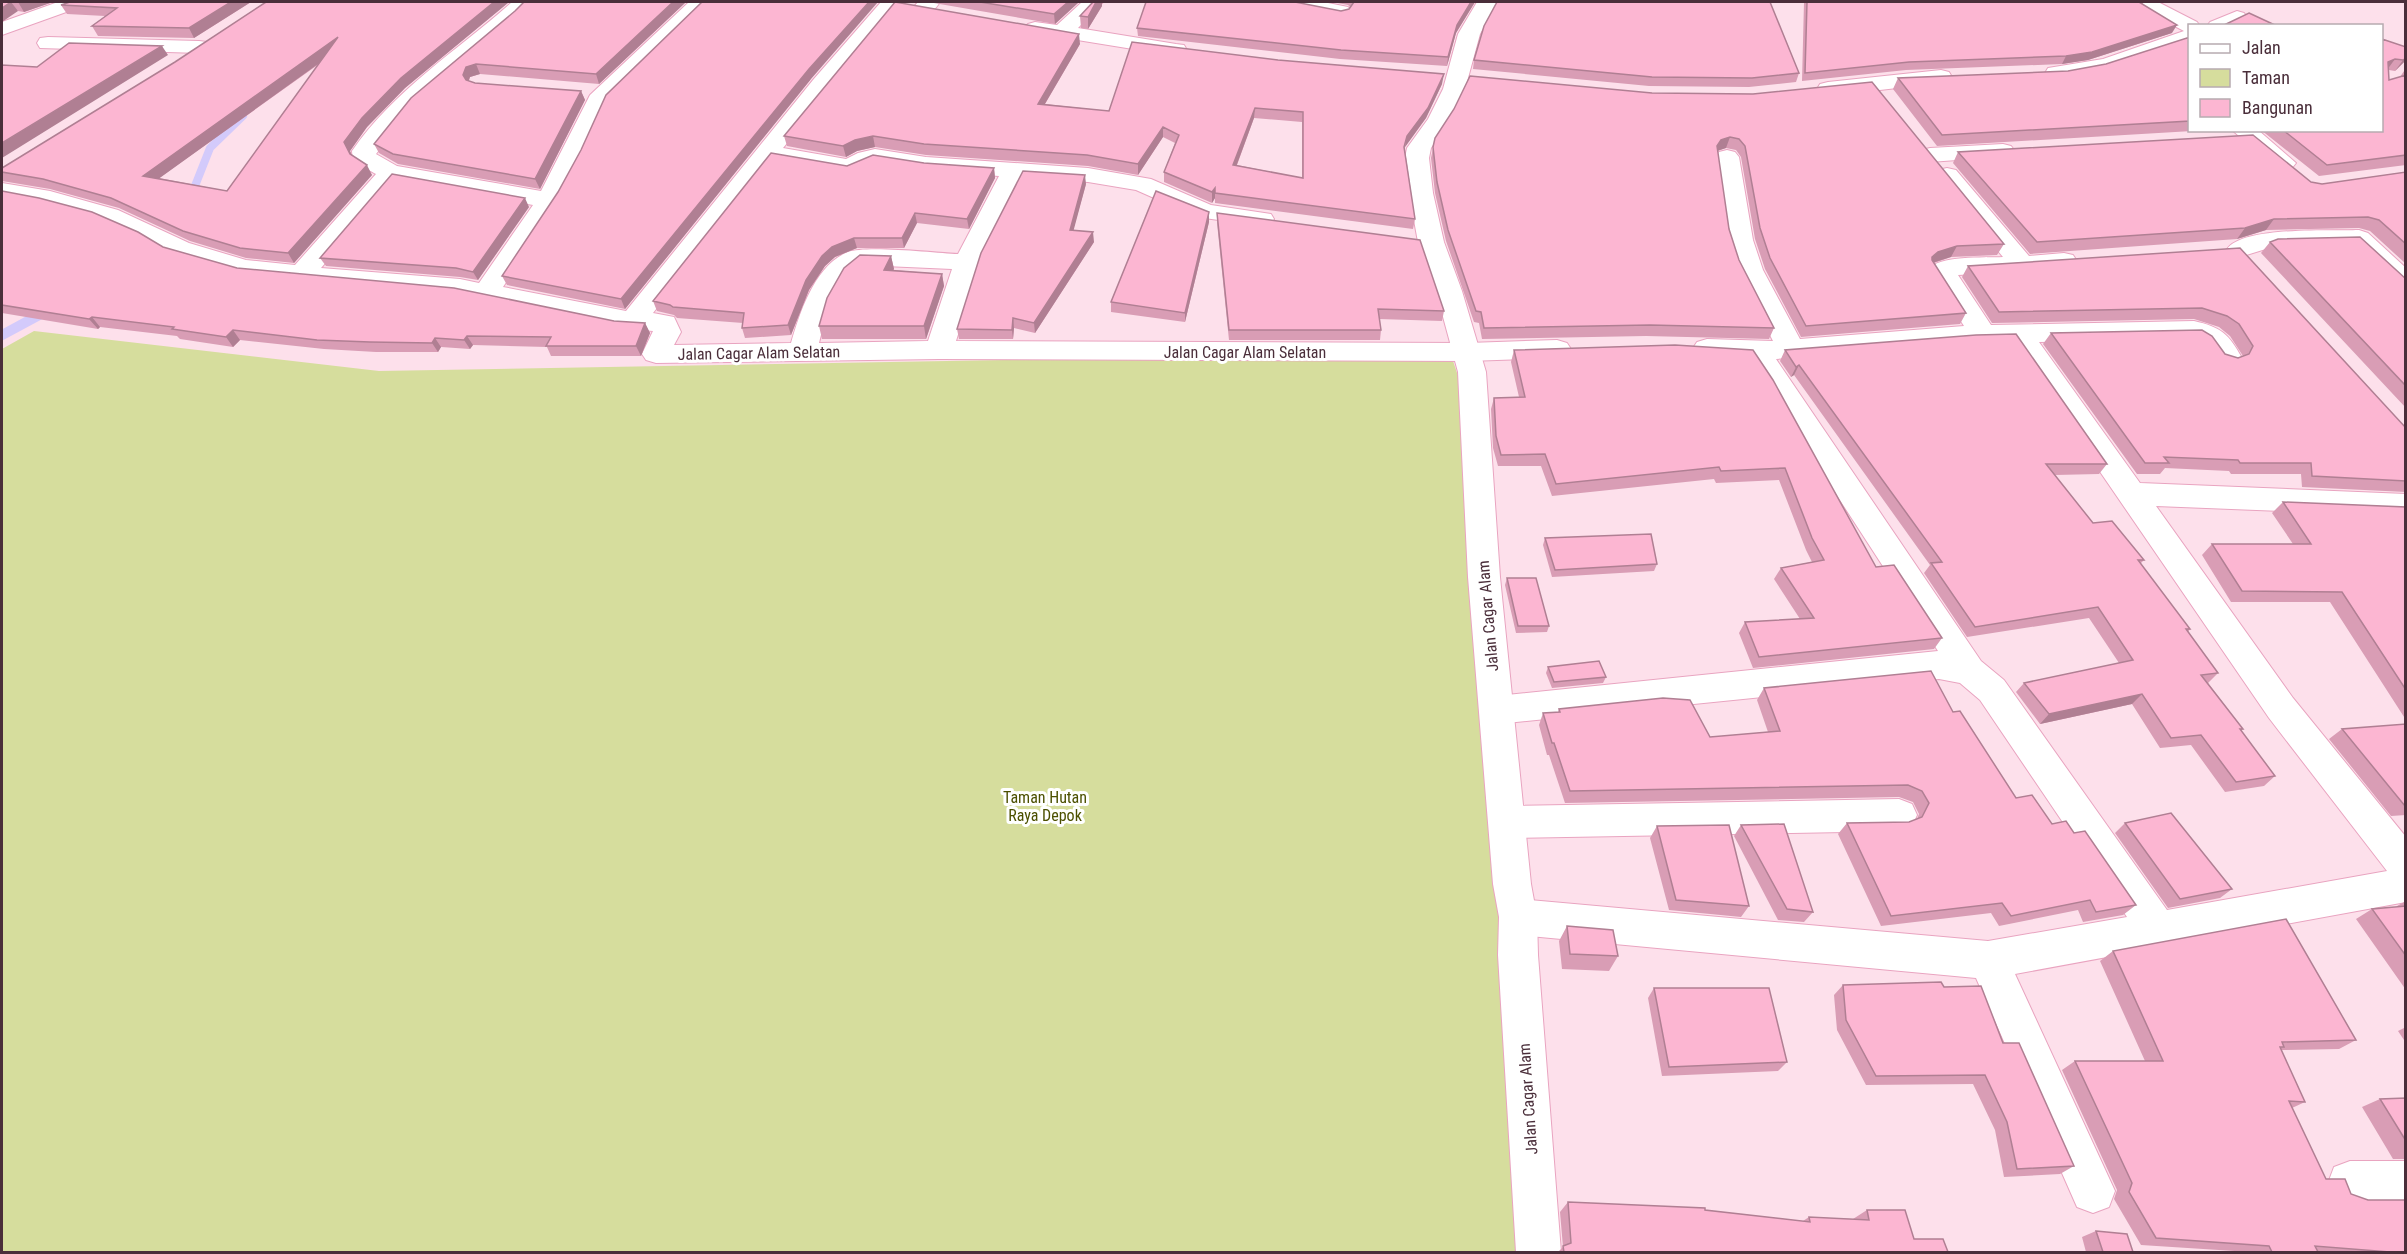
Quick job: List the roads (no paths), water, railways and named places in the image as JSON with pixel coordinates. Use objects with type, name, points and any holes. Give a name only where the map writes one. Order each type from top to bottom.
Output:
[{"type":"street","points":[[2,29],[75,2]]},
{"type":"street","points":[[524,2],[499,26],[450,62],[405,102],[364,151],[364,157],[390,172],[548,200]]},
{"type":"street","points":[[487,291],[548,200],[571,159],[595,106],[594,92],[700,2]]},
{"type":"street","points":[[633,320],[766,152],[891,2],[932,8]]},
{"type":"street","points":[[1061,33],[1093,2]]},
{"type":"street","points":[[1293,2],[1341,11]]},
{"type":"street","name":"Jalan Cagar Alam","points":[[1486,2],[1469,34],[1459,77],[1448,104],[1419,148],[1417,158],[1421,193],[1419,241],[1438,257],[1468,352],[1472,372],[1484,577],[1512,884],[1518,917],[1519,975],[1539,1252]]},
{"type":"street","points":[[2151,6],[2188,25]]},
{"type":"street","points":[[2221,24],[2237,17]]},
{"type":"street","points":[[1014,24],[1197,52]]},
{"type":"street","points":[[172,65],[218,34]]},
{"type":"street","points":[[2031,74],[2091,68],[2188,37]]},
{"type":"street","points":[[48,44],[199,47]]},
{"type":"street","points":[[1805,91],[1881,92],[1962,76]]},
{"type":"street","points":[[2240,135],[2302,177]]},
{"type":"street","points":[[2022,264],[1923,146],[2025,150]]},
{"type":"street","points":[[766,152],[850,167],[875,156],[926,164],[1088,175],[1142,184],[1206,212],[1289,223]]},
{"type":"street","points":[[1728,157],[1740,240],[1750,270],[1791,348]]},
{"type":"street","points":[[939,350],[967,262],[1014,171]]},
{"type":"street","points":[[302,274],[390,172]]},
{"type":"street","name":"Jalan Cagar Alam Selatan","points":[[2,190],[50,198],[109,215],[155,235],[180,249],[244,268],[436,284],[487,291],[619,319],[664,323],[667,328],[657,354],[939,350],[1468,352],[1587,349]]},
{"type":"street","points":[[2261,272],[2228,250],[2266,240],[2359,238],[2406,283]]},
{"type":"street","points":[[803,352],[814,318],[834,274],[848,260],[858,257],[967,262]]},
{"type":"street","points":[[1983,334],[1941,270],[2086,260]]},
{"type":"street","points":[[1682,347],[1757,351],[1983,334],[2194,330],[2208,332],[2218,338],[2229,358]]},
{"type":"street","points":[[2019,333],[2281,708],[2406,866]]},
{"type":"street","points":[[1757,351],[1969,671],[1992,690],[2159,930]]},
{"type":"street","points":[[2131,494],[2406,505]]},
{"type":"street","points":[[1497,710],[1939,665],[1969,671]]},
{"type":"street","points":[[1508,822],[1899,816]]},
{"type":"street","points":[[1518,917],[1988,960],[2406,885]]},
{"type":"street","points":[[1988,960],[2093,1191]]},
{"type":"street","points":[[2350,1183],[2406,1183]]},
{"type":"waterway","points":[[191,196],[210,148],[243,116]]},
{"type":"waterway","points":[[38,315],[45,311]]},
{"type":"waterway","points":[[2,335],[41,314]]},
{"type":"park label","name":"Taman Hutan Raya Depok","points":[[1045,806]]}]
